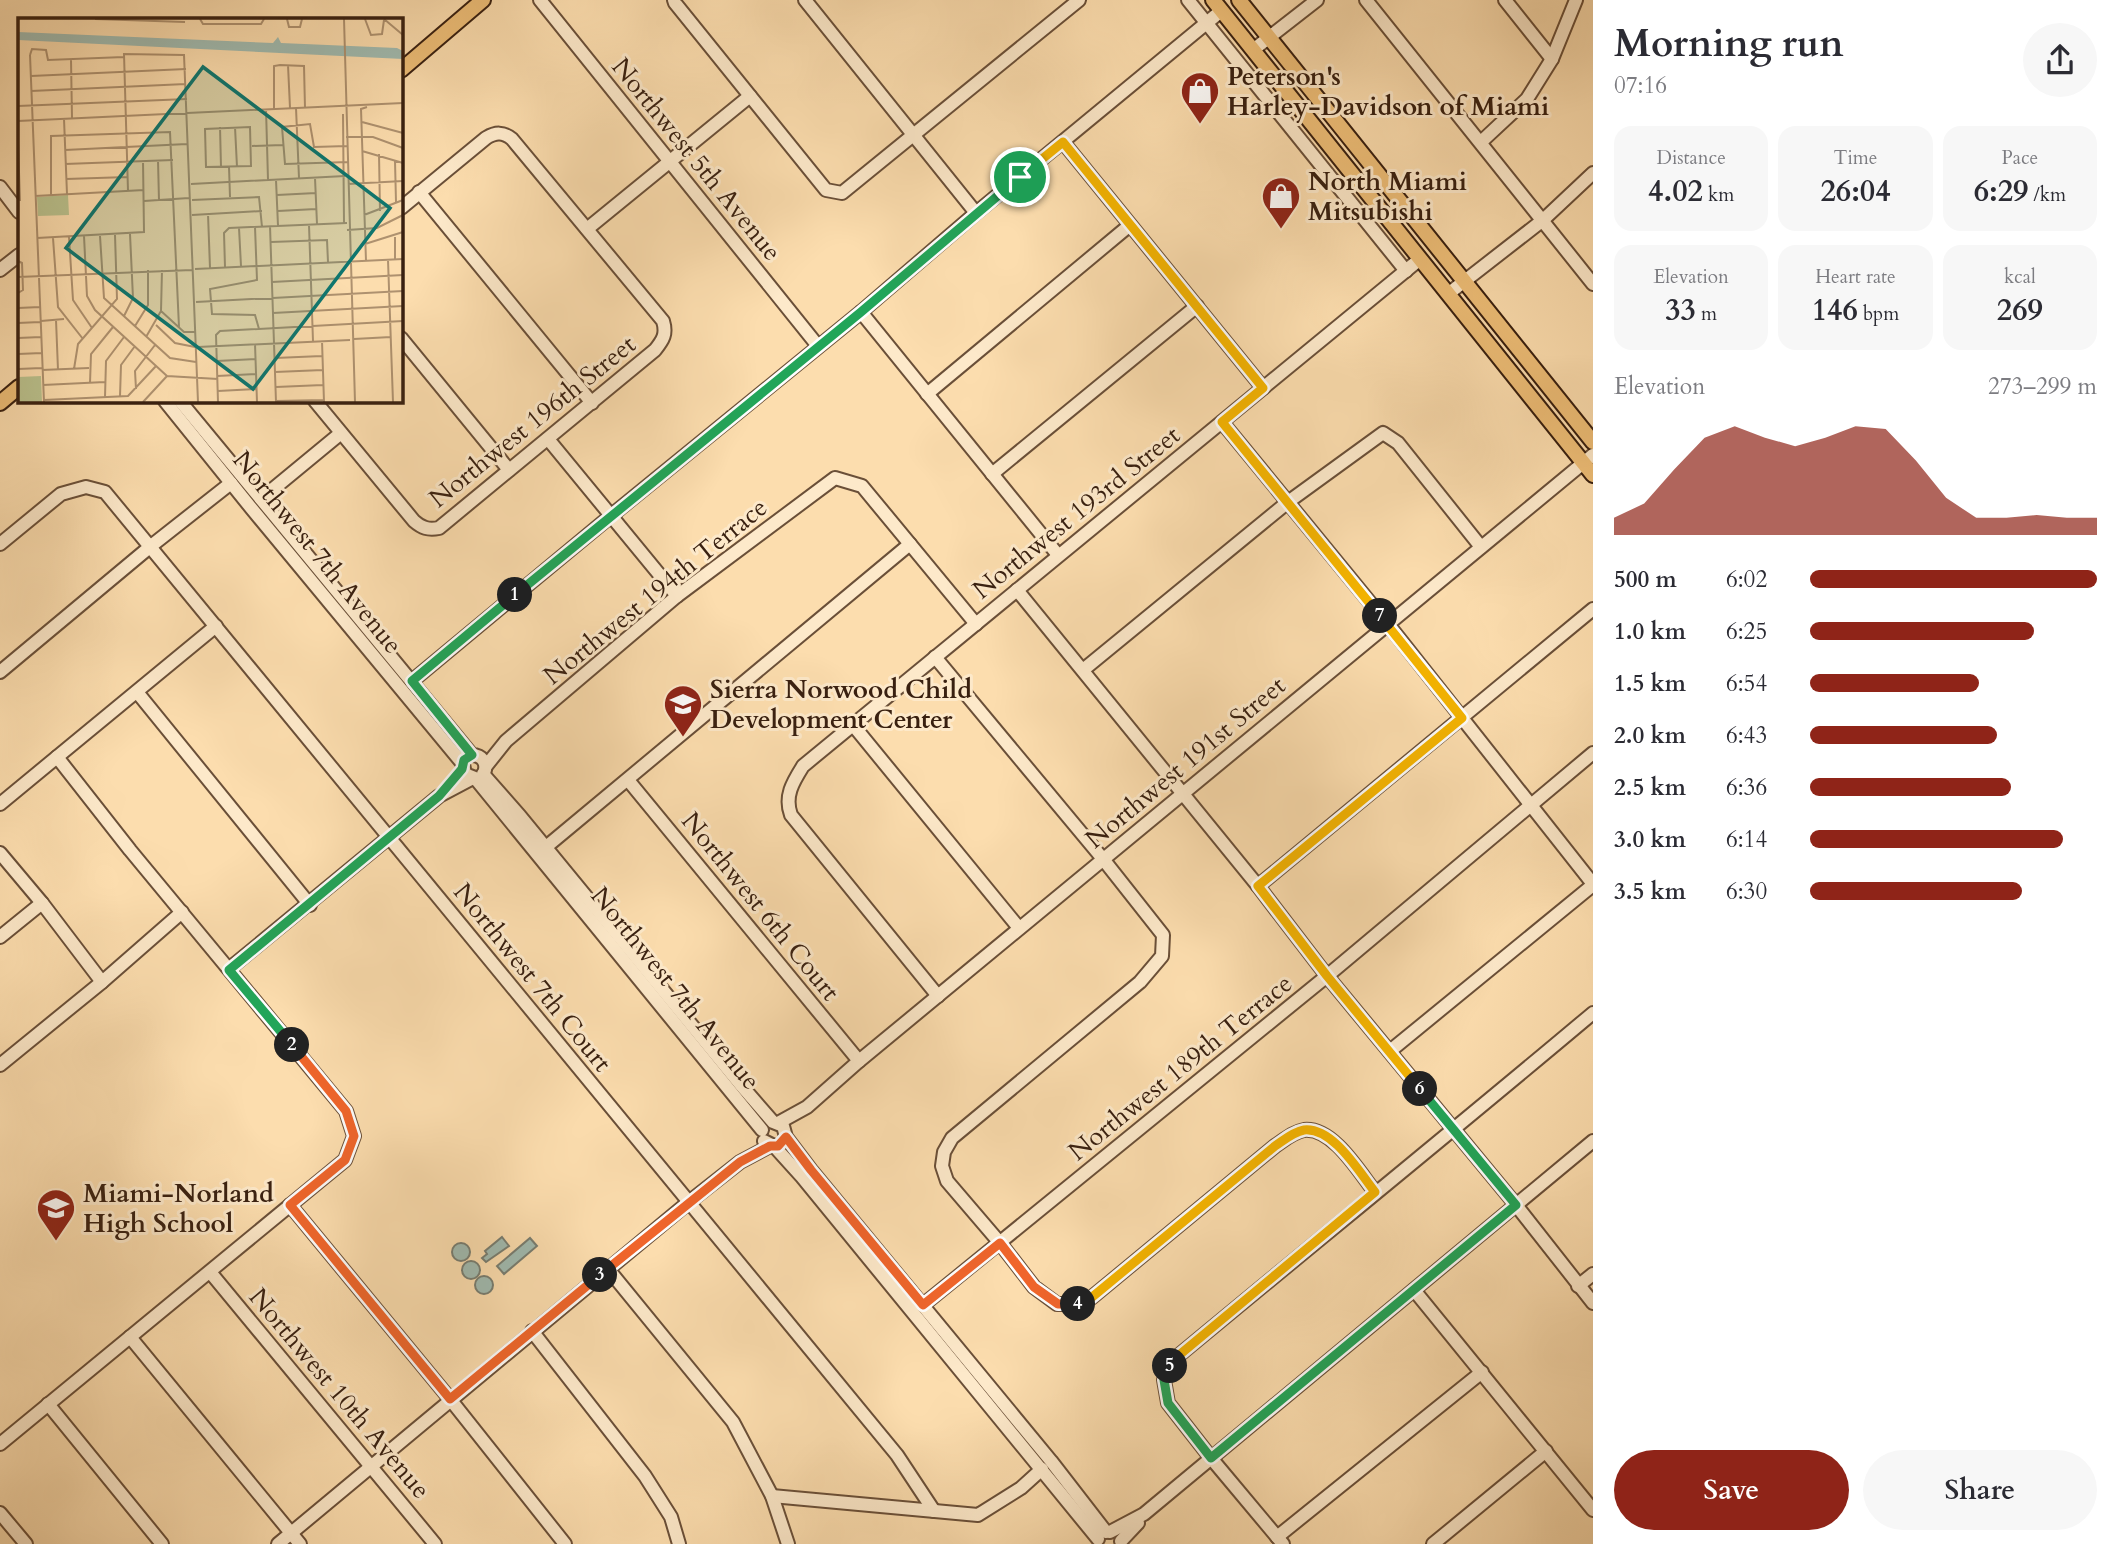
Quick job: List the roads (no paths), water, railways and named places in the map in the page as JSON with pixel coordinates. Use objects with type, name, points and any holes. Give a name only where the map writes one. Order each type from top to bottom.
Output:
[{"type":"main road","points":[[402,69],[483,0]]},
{"type":"main road","points":[[1239,0],[1593,442]]},
{"type":"main road","points":[[1217,5],[1448,294],[1588,459],[1593,475]]},
{"type":"main road","points":[[0,403],[18,388]]},
{"type":"street","name":"Northwest 5th Avenue","points":[[540,0],[818,346]]},
{"type":"street","points":[[674,0],[827,190],[842,193],[1079,0]]},
{"type":"street","points":[[805,0],[976,213]]},
{"type":"street","points":[[1188,0],[1406,271]]},
{"type":"street","points":[[1253,50],[1317,0]]},
{"type":"street","points":[[1366,0],[1593,284]]},
{"type":"street","points":[[1505,0],[1552,59]]},
{"type":"street","points":[[1481,142],[1527,99],[1552,59],[1576,0]]},
{"type":"street","points":[[412,681],[1207,23],[1217,5]]},
{"type":"street","points":[[402,207],[486,138],[501,133],[512,139],[587,229],[750,96]]},
{"type":"street","points":[[1063,142],[1263,388]]},
{"type":"street","points":[[1448,294],[1543,220],[1593,173]]},
{"type":"street","points":[[0,187],[18,211]]},
{"type":"street","points":[[419,192],[592,403]]},
{"type":"street","points":[[927,394],[1130,225]]},
{"type":"street","name":"Northwest 196th Street","points":[[341,433],[414,521],[424,528],[439,528],[592,403],[655,350],[664,338],[665,329],[663,321],[587,229]]},
{"type":"street","points":[[0,271],[18,256]]},
{"type":"street","name":"Northwest 193rd Street","points":[[938,996],[791,816],[788,806],[791,786],[803,766],[1420,259]]},
{"type":"street","points":[[992,474],[1197,306]]},
{"type":"street","points":[[861,312],[1058,555]]},
{"type":"street","points":[[402,339],[509,470]]},
{"type":"street","name":"Northwest 7th Avenue","points":[[166,402],[231,483],[474,768],[546,847],[740,1084],[781,1128],[811,1170],[923,1305],[1103,1537]]},
{"type":"street","name":"Northwest 7th Avenue","points":[[181,402],[412,681],[474,768],[767,1140],[859,1246],[1042,1469],[1103,1537]]},
{"type":"street","points":[[261,499],[341,433],[316,402]]},
{"type":"street","points":[[1222,422],[1387,624],[1593,884],[1390,1051]]},
{"type":"street","points":[[1083,670],[1289,502],[1383,433],[1398,443],[1481,547]]},
{"type":"street","points":[[548,439],[677,596]]},
{"type":"street","name":"Northwest 191st Street","points":[[781,1128],[1588,459]]},
{"type":"street","name":"Northwest 194th Terrace","points":[[230,970],[677,596],[835,478],[862,486],[910,544]]},
{"type":"street","points":[[0,673],[151,546],[231,483]]},
{"type":"street","name":"Northwest 7th Court","points":[[0,544],[61,494],[86,487],[105,492],[897,1455],[934,1511]]},
{"type":"street","points":[[546,847],[910,544],[976,624]]},
{"type":"street","points":[[1017,590],[1593,1303]]},
{"type":"street","points":[[1258,886],[1593,609]]},
{"type":"street","points":[[0,804],[216,626]]},
{"type":"street","points":[[935,657],[1163,934],[1161,956],[1140,982],[953,1139],[944,1152],[942,1166],[947,1181],[1034,1287],[1058,1304],[1078,1304],[1091,1298],[1275,1146],[1295,1133],[1314,1131],[1333,1139],[1375,1192]]},
{"type":"street","points":[[137,692],[310,905]]},
{"type":"street","points":[[853,725],[1019,928]]},
{"type":"street","name":"Northwest 189th Terrace","points":[[923,1305],[1327,976],[1593,753]]},
{"type":"street","points":[[0,1444],[345,1160],[354,1136],[346,1111],[57,757]]},
{"type":"street","name":"Northwest 6th Court","points":[[628,780],[859,1061]]},
{"type":"street","points":[[0,853],[102,982]]},
{"type":"street","points":[[0,937],[42,903]]},
{"type":"street","points":[[0,1065],[102,982],[182,912]]},
{"type":"street","points":[[1482,1372],[1280,1541],[1168,1403],[1164,1380],[1172,1361],[1593,1013]]},
{"type":"street","points":[[278,1544],[532,1331],[767,1140],[768,1123],[781,1128],[781,1143],[767,1140]]},
{"type":"street","points":[[1103,1537],[1144,1514],[1593,1141]]},
{"type":"street","points":[[290,1205],[565,1544]]},
{"type":"street","points":[[608,1269],[733,1422],[772,1496],[788,1544]]},
{"type":"street","name":"Northwest 10th Avenue","points":[[210,1272],[435,1544]]},
{"type":"street","points":[[1578,1286],[1593,1274]]},
{"type":"street","points":[[1414,1290],[1593,1510]]},
{"type":"street","points":[[532,1331],[645,1476],[671,1517],[679,1544]]},
{"type":"street","points":[[130,1337],[300,1544]]},
{"type":"street","points":[[48,1404],[162,1544]]},
{"type":"street","points":[[1433,1544],[1546,1451]]},
{"type":"street","points":[[772,1496],[978,1516],[1021,1488],[1042,1469]]},
{"type":"street","points":[[0,1513],[26,1544]]},
{"type":"street","points":[[1103,1537],[1116,1534],[1121,1542],[1144,1514]]},
{"type":"place","name":"Peterson's Harley-Davidson of Miami","points":[[1200,125]]},
{"type":"place","name":"North Miami Mitsubishi","points":[[1281,230]]},
{"type":"place","name":"Sierra Norwood Child Development Center","points":[[683,738]]},
{"type":"place","name":"Miami-Norland High School","points":[[56,1242]]}]
